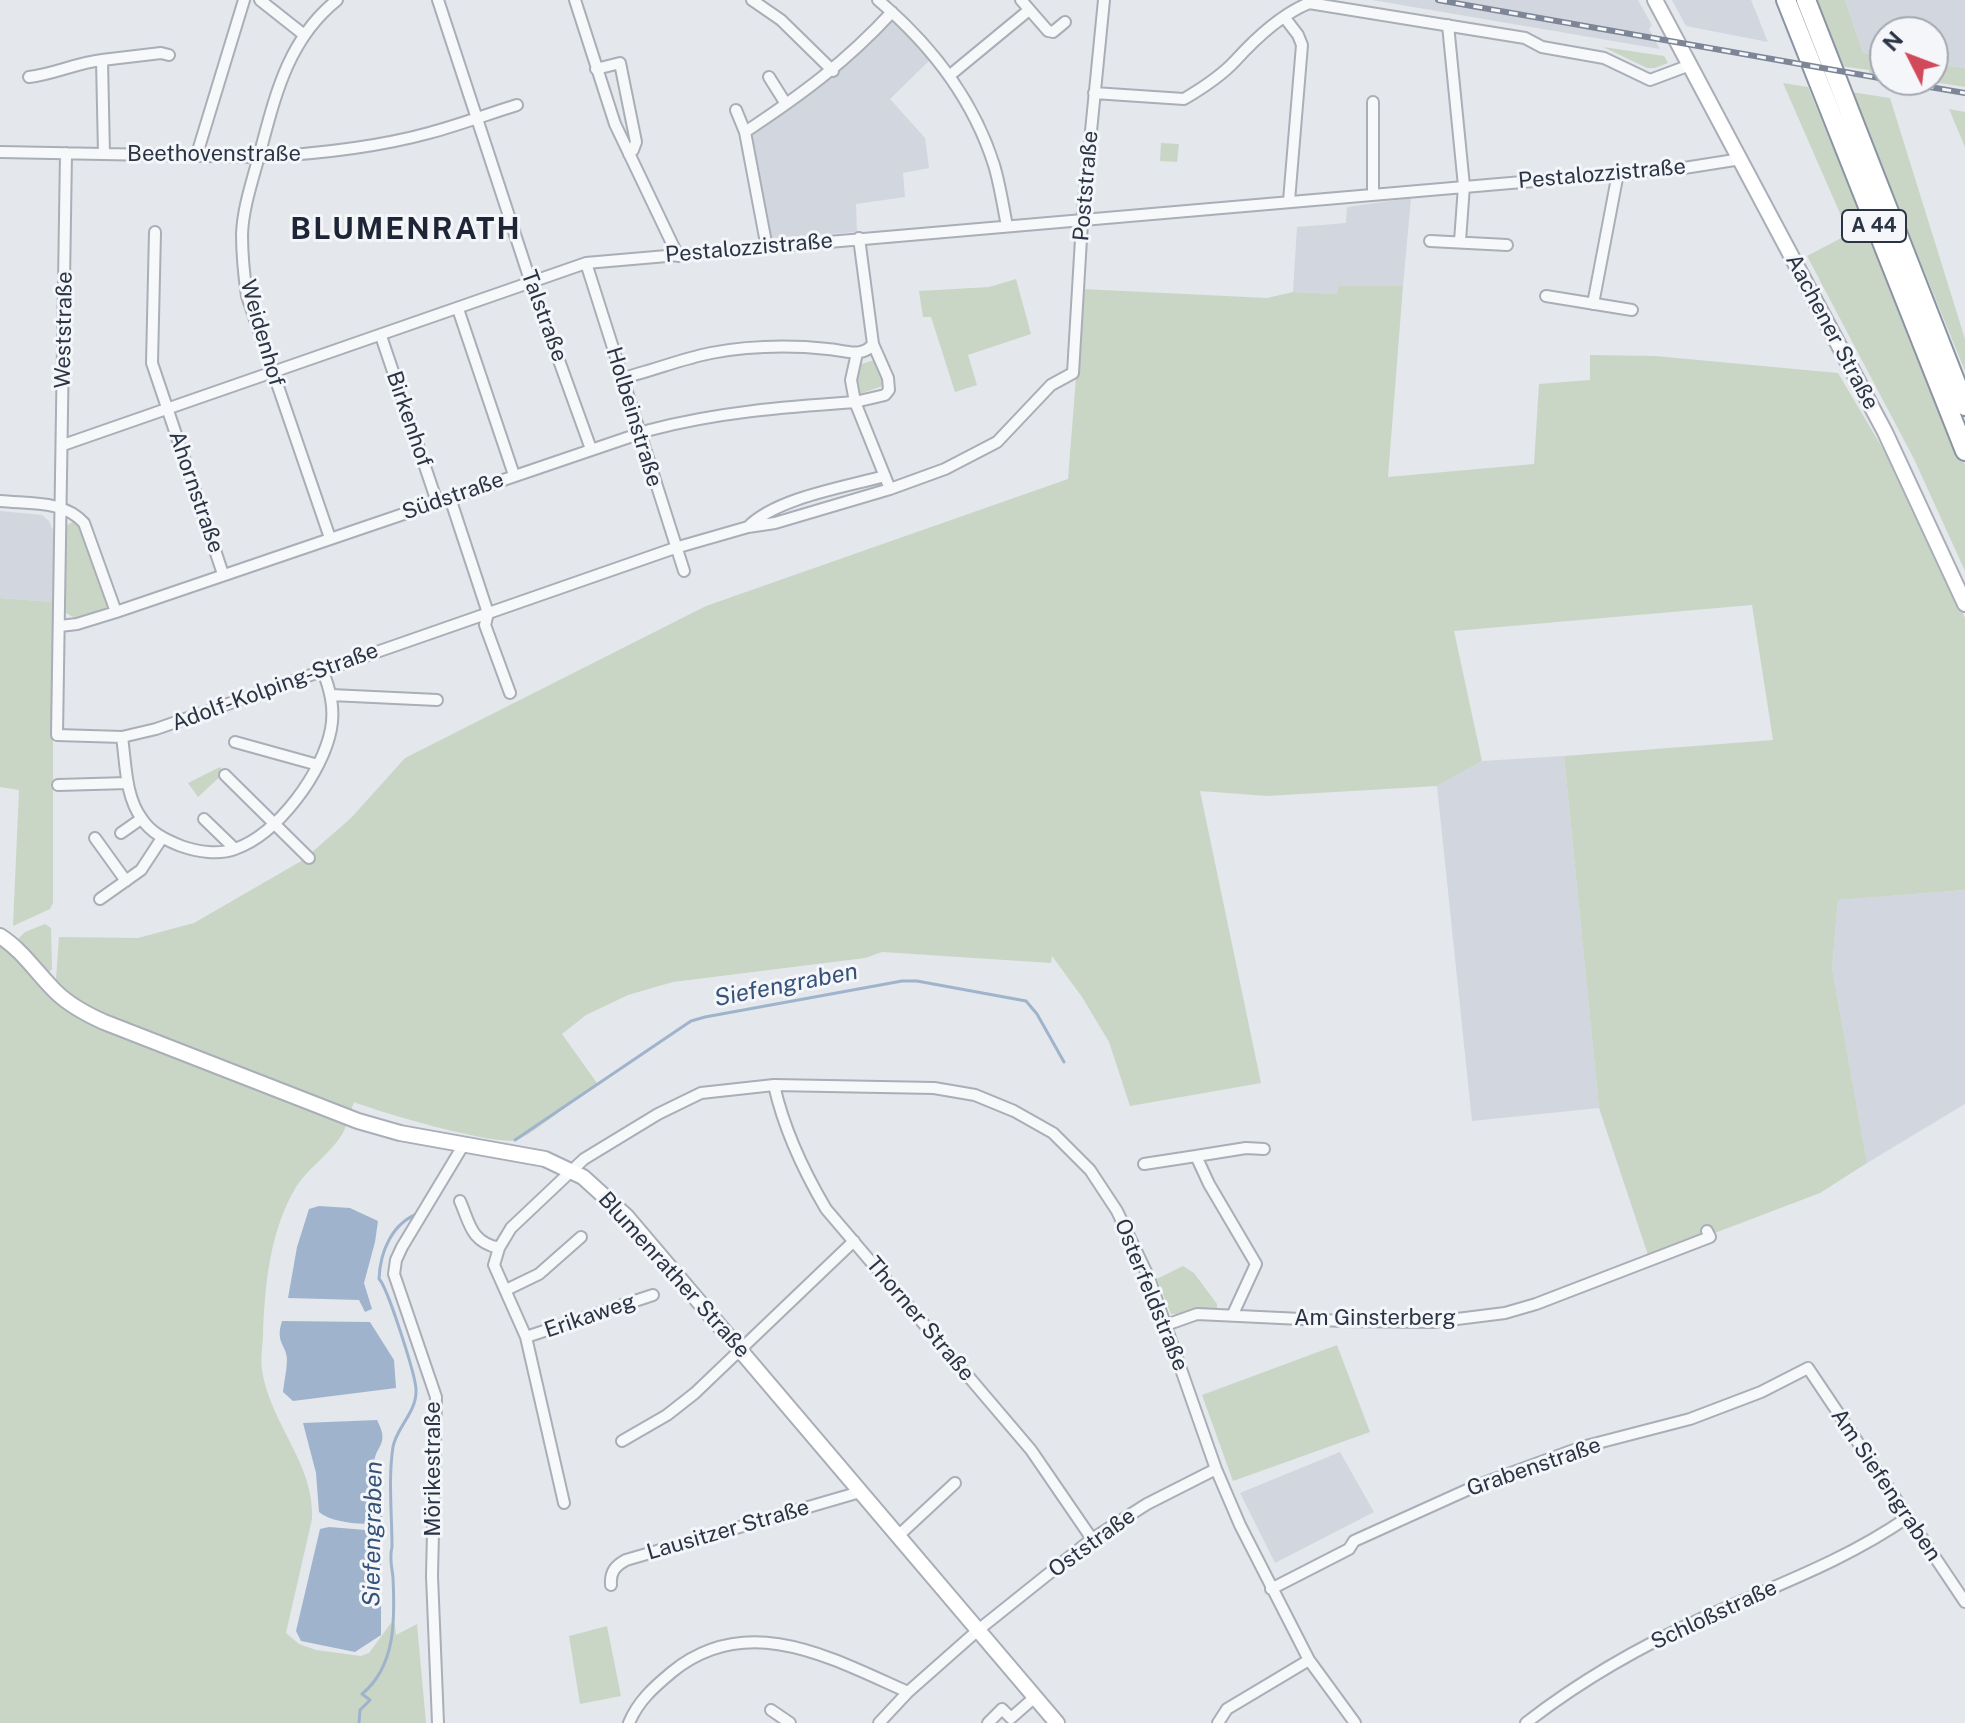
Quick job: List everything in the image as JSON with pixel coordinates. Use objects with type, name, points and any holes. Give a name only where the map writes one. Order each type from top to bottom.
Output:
[{"type":"highway","name":"A 44","points":[[1786,0],[1965,451]]},
{"type":"highway","name":"A 44","points":[[1806,0],[1965,406]]},
{"type":"street","points":[[197,154],[244,0]]},
{"type":"street","points":[[260,0],[303,34]]},
{"type":"street","name":"Weidenhof","points":[[330,538],[247,296],[242,232],[279,82],[303,34],[337,0]]},
{"type":"street","name":"Talstraße","points":[[438,0],[531,283],[591,449]]},
{"type":"street","points":[[575,0],[596,69],[629,154],[678,256]]},
{"type":"street","points":[[752,0],[781,20],[833,71]]},
{"type":"street","points":[[878,0],[909,27],[949,76],[978,125],[994,165],[1007,226]]},
{"type":"street","points":[[1021,0],[1048,31],[1053,32],[1065,22]]},
{"type":"street","name":"Poststraße","points":[[1073,373],[1082,222],[1104,0]]},
{"type":"street","name":"Aachener Straße","points":[[1655,0],[1885,432],[1965,604]]},
{"type":"street","points":[[1094,93],[1184,99],[1233,63],[1243,51],[1285,18],[1309,3],[1525,38],[1542,47],[1604,58],[1650,80],[1690,65]]},
{"type":"street","points":[[949,76],[1029,10]]},
{"type":"street","points":[[745,132],[833,71],[892,12]]},
{"type":"street","points":[[1285,18],[1302,45],[1289,201]]},
{"type":"street","points":[[1448,25],[1464,186],[1460,241]]},
{"type":"street","points":[[29,77],[102,60],[161,53],[169,55]]},
{"type":"street","points":[[102,60],[104,154]]},
{"type":"street","points":[[596,69],[620,63],[636,142],[629,154]]},
{"type":"street","points":[[769,77],[786,104]]},
{"type":"street","points":[[1373,102],[1373,193]]},
{"type":"street","name":"Beethovenstraße","points":[[0,152],[259,157],[356,148],[429,133],[517,105]]},
{"type":"street","points":[[736,110],[745,132],[767,248]]},
{"type":"street","name":"Weststraße","points":[[57,735],[66,153]]},
{"type":"street","name":"Pestalozzistraße","points":[[63,445],[586,263],[1684,168],[1741,159]]},
{"type":"street","points":[[1593,304],[1618,173]]},
{"type":"street","name":"Ahornstraße","points":[[155,232],[151,356],[223,574]]},
{"type":"street","points":[[622,378],[732,350],[768,347],[866,351],[873,344],[859,238]]},
{"type":"street","points":[[1430,241],[1507,245]]},
{"type":"street","name":"Holbeinstraße","points":[[586,263],[684,571]]},
{"type":"street","points":[[1546,296],[1632,310]]},
{"type":"street","points":[[458,309],[514,475]]},
{"type":"street","name":"Birkenhof","points":[[381,336],[437,502]]},
{"type":"street","name":"Südstraße","points":[[60,626],[116,612],[639,433],[693,419],[756,409],[855,402],[885,395],[889,390],[888,378],[873,344]]},
{"type":"street","points":[[857,353],[851,380],[855,402],[890,489]]},
{"type":"street","name":"Adolf-Kolping-Straße","points":[[57,735],[122,737],[156,729],[675,548],[890,489],[945,469],[988,448],[1006,434],[1051,385],[1073,373]]},
{"type":"street","name":"Adolf-Kolping-Straße","points":[[748,527],[760,515],[787,503],[885,476]]},
{"type":"street","points":[[450,498],[488,613],[485,625],[510,693]]},
{"type":"street","points":[[0,501],[60,506],[74,512],[84,523],[116,612]]},
{"type":"street","points":[[122,737],[130,795],[141,819],[162,838],[187,848],[210,852],[235,849],[258,836],[274,822],[300,793],[318,765],[331,728],[331,695],[322,669]]},
{"type":"street","points":[[331,695],[437,700]]},
{"type":"street","points":[[235,742],[318,765]]},
{"type":"street","points":[[225,775],[309,858]]},
{"type":"street","points":[[58,785],[128,783]]},
{"type":"street","points":[[121,833],[141,819]]},
{"type":"street","points":[[204,819],[235,849]]},
{"type":"street","points":[[95,838],[126,881]]},
{"type":"street","points":[[100,899],[141,870],[162,838]]},
{"type":"street","name":"Blumenrather Straße","points":[[0,936],[21,952],[72,1005],[104,1022],[358,1121],[400,1133],[527,1154],[571,1171],[606,1196],[741,1349],[1057,1723]]},
{"type":"street","name":"Osterfeldstraße","points":[[499,1248],[511,1228],[584,1159],[658,1114],[701,1093],[774,1085],[934,1088],[975,1095],[1014,1111],[1053,1133],[1090,1170],[1117,1211],[1149,1278],[1216,1469],[1271,1589],[1309,1660],[1355,1723]]},
{"type":"street","name":"Thorner Straße","points":[[774,1085],[782,1118],[826,1209],[1031,1450],[1092,1539]]},
{"type":"street","name":"Mörikestraße","points":[[438,1723],[432,1576],[436,1397],[394,1274],[402,1247],[464,1144]]},
{"type":"street","points":[[1144,1164],[1246,1148],[1264,1149]]},
{"type":"street","points":[[1196,1156],[1256,1264],[1233,1314]]},
{"type":"street","points":[[460,1201],[481,1243],[499,1248],[494,1265],[526,1337],[564,1503]]},
{"type":"street","name":"Am Ginsterberg","points":[[1166,1325],[1197,1314],[1433,1322],[1505,1313],[1710,1237],[1707,1231]]},
{"type":"street","points":[[506,1290],[539,1274],[581,1237]]},
{"type":"street","points":[[622,1441],[667,1415],[854,1241]]},
{"type":"street","name":"Erikaweg","points":[[526,1337],[653,1295]]},
{"type":"street","name":"Am Siefengraben","points":[[1808,1368],[1965,1602]]},
{"type":"street","name":"Grabenstraße","points":[[1271,1589],[1349,1549],[1354,1541],[1478,1485],[1582,1447],[1690,1419],[1761,1392],[1808,1368]]},
{"type":"street","name":"Oststraße","points":[[879,1723],[908,1692],[977,1631],[1092,1539],[1147,1504],[1216,1469]]},
{"type":"street","points":[[898,1536],[955,1483]]},
{"type":"street","name":"Lausitzer Straße","points":[[611,1585],[612,1573],[626,1560],[860,1492]]},
{"type":"street","name":"Schloßstraße","points":[[1526,1723],[1594,1674],[1701,1619],[1840,1559],[1908,1517]]},
{"type":"street","points":[[629,1723],[649,1691],[681,1665],[712,1649],[742,1642],[781,1643],[822,1654],[908,1692]]},
{"type":"street","points":[[1218,1723],[1227,1709],[1309,1660]]},
{"type":"street","points":[[988,1723],[1002,1709],[1011,1718],[1035,1697]]},
{"type":"street","points":[[771,1710],[790,1723]]},
{"type":"shaded area","points":[[1372,0],[1638,0],[1652,25],[1649,29],[1660,49]]},
{"type":"shaded area","points":[[1672,0],[1751,0],[1768,42],[1686,26]]},
{"type":"shaded area","points":[[1845,0],[1965,0],[1965,68],[1949,66],[1949,16],[1869,16],[1869,54],[1863,53]]},
{"type":"shaded area","points":[[894,21],[931,59],[890,99],[925,138],[929,168],[903,173],[905,197],[856,204],[857,232],[770,238],[752,138],[755,131],[841,70],[888,22]]},
{"type":"shaded area","points":[[1411,198],[1403,286],[1339,286],[1338,294],[1293,292],[1297,227],[1346,223],[1347,207]]},
{"type":"shaded area","points":[[0,511],[42,515],[49,521],[53,530],[53,602],[0,598]]},
{"type":"shaded area","points":[[1564,756],[1599,1108],[1472,1121],[1437,786],[1482,761]]},
{"type":"shaded area","points":[[1965,890],[1965,1104],[1867,1163],[1832,968],[1838,900]]},
{"type":"shaded area","points":[[1340,1452],[1374,1512],[1275,1563],[1240,1493]]},
{"type":"green space","points":[[1816,0],[1845,0],[1863,53],[1869,54],[1869,70],[1840,66]]},
{"type":"green space","points":[[1603,47],[1664,56],[1668,63],[1647,68]]},
{"type":"green space","points":[[1949,66],[1965,68],[1965,87],[1949,84]]},
{"type":"green space","points":[[1783,83],[1808,87],[1965,465],[1965,571],[1914,459],[1807,256],[1849,234]]},
{"type":"green space","points":[[1851,92],[1890,98],[1965,339],[1965,371]]},
{"type":"green space","points":[[1949,109],[1965,112],[1965,147]]},
{"type":"green space","points":[[1161,143],[1179,144],[1177,162],[1160,161]]},
{"type":"green space","points":[[1016,279],[1031,334],[968,355],[977,385],[955,392],[931,317],[923,317],[919,291],[989,287]]},
{"type":"green space","points":[[1339,286],[1403,286],[1388,477],[1534,464],[1539,384],[1590,380],[1590,355],[1655,356],[1838,373],[1902,481],[1965,618],[1965,890],[1838,900],[1832,968],[1867,1163],[1820,1193],[1649,1258],[1599,1108],[1564,756],[1773,740],[1752,605],[1454,631],[1482,761],[1437,786],[1267,796],[1200,791],[1261,1083],[1130,1106],[1109,1042],[1052,956],[1051,963],[882,952],[865,958],[673,982],[628,995],[586,1015],[562,1034],[597,1083],[517,1140],[462,1133],[354,1102],[341,1136],[301,1180],[287,1204],[267,1277],[262,1370],[274,1408],[307,1480],[311,1499],[312,1519],[286,1633],[299,1644],[316,1650],[361,1656],[369,1653],[391,1623],[395,1624],[396,1635],[417,1624],[426,1723],[0,1723],[0,944],[50,996],[56,979],[59,937],[138,938],[194,923],[303,860],[351,818],[405,758],[706,606],[1068,479],[1083,289],[1267,298],[1293,292],[1337,294]]},
{"type":"green space","points":[[874,360],[878,362],[886,385],[856,395],[859,365]]},
{"type":"green space","points":[[74,521],[82,525],[107,605],[106,609],[75,618],[66,613],[66,526]]},
{"type":"green space","points":[[0,598],[53,602],[53,903],[50,909],[13,926],[19,790],[0,787]]},
{"type":"green space","points":[[220,767],[224,773],[198,797],[188,783]]},
{"type":"green space","points":[[45,924],[51,928],[52,969],[49,972],[18,939],[25,932]]},
{"type":"green space","points":[[1183,1266],[1194,1273],[1217,1308],[1171,1314],[1157,1279]]},
{"type":"green space","points":[[1337,1345],[1370,1432],[1233,1481],[1202,1395]]},
{"type":"green space","points":[[607,1626],[621,1696],[580,1704],[569,1636]]},
{"type":"water","points":[[319,1206],[350,1208],[378,1221],[364,1283],[372,1309],[365,1312],[359,1300],[288,1298],[297,1247],[309,1209]]},
{"type":"water","points":[[282,1321],[370,1322],[394,1360],[396,1388],[293,1401],[283,1392],[287,1359],[280,1339]]},
{"type":"water","points":[[377,1420],[382,1440],[374,1470],[382,1504],[381,1522],[349,1523],[325,1516],[319,1512],[316,1473],[303,1423]]},
{"type":"water","points":[[320,1529],[378,1531],[381,1543],[381,1635],[355,1652],[301,1641],[296,1631]]},
{"type":"waterway","name":"Siefengraben","points":[[515,1140],[691,1021],[902,981],[1026,1001],[1037,1014],[1064,1062]]},
{"type":"waterway","name":"Siefengraben","points":[[359,1723],[360,1710],[370,1700],[362,1694],[381,1670],[391,1641],[394,1609],[390,1484],[393,1447],[413,1406],[416,1390],[400,1332],[379,1279],[380,1269],[389,1239],[402,1223],[420,1213]]},
{"type":"railway","points":[[1438,0],[1869,76]]},
{"type":"railway","points":[[1949,90],[1965,93]]},
{"type":"district","name":"BLUMENRATH","points":[[406,230]]}]
